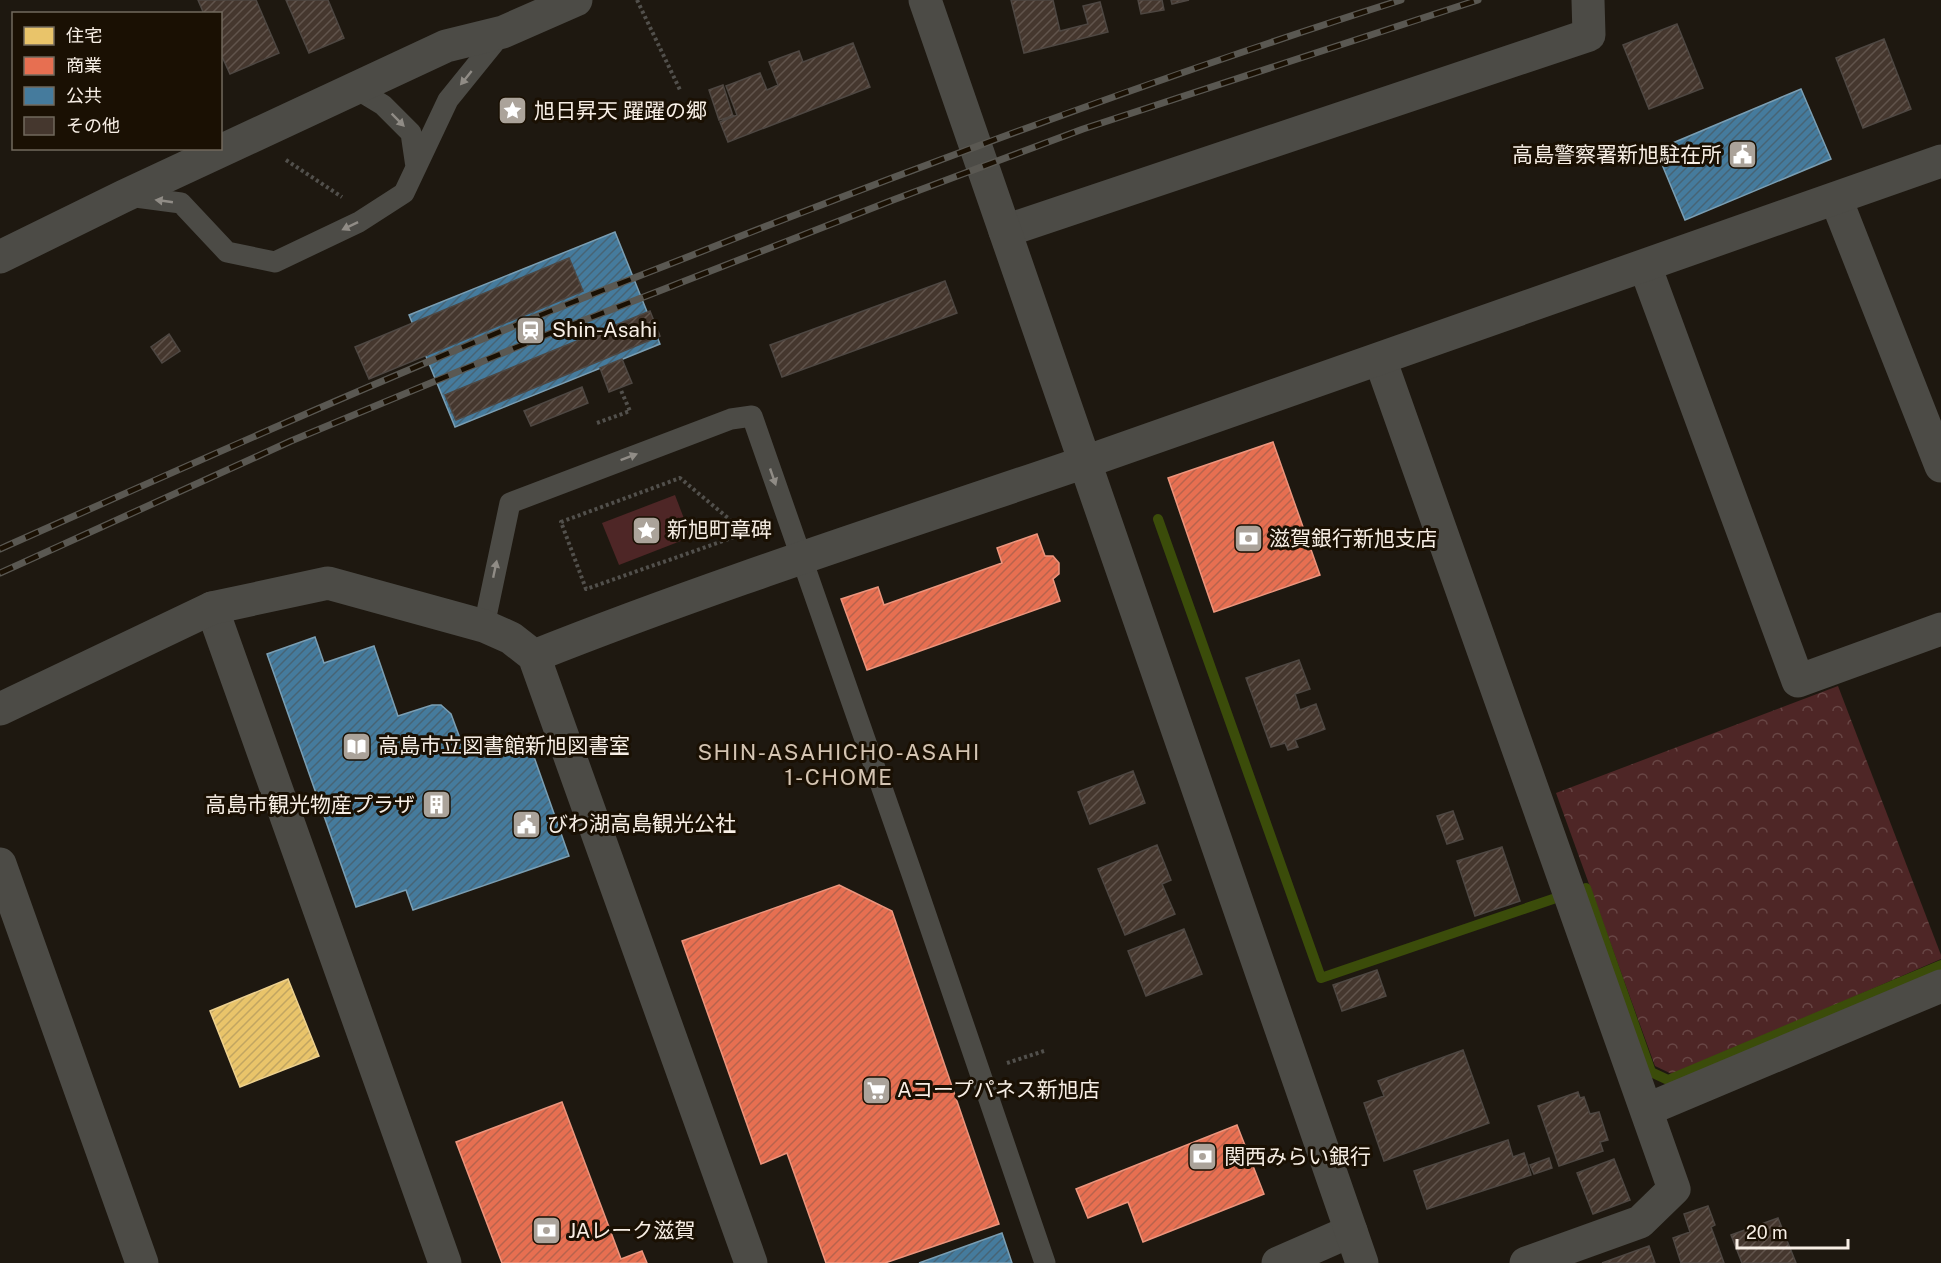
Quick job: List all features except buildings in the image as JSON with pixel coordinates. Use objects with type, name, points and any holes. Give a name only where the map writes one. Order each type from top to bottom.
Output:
[{"type":"street","points":[[0,257],[124,196],[446,46],[503,32],[576,0]]},
{"type":"street","points":[[926,0],[1362,1263]]},
{"type":"street","points":[[1005,231],[1589,35],[1588,0]]},
{"type":"street","points":[[534,656],[801,558],[1085,462],[1941,161]]},
{"type":"street","points":[[1836,199],[1941,466]]},
{"type":"street","points":[[1645,266],[1798,681],[1941,629]]},
{"type":"street","points":[[1380,359],[1674,1189],[1640,1222],[1526,1263]]},
{"type":"street","points":[[0,709],[212,608],[328,583],[484,626],[511,638],[534,656],[751,1263]]},
{"type":"street","points":[[212,608],[445,1263]]},
{"type":"street","points":[[0,864],[142,1263]]},
{"type":"street","points":[[1646,1110],[1941,986]]},
{"type":"street","points":[[1278,1263],[1351,1232]]},
{"type":"lane","points":[[124,196],[181,204],[226,252],[275,262],[359,222],[404,193],[448,100],[503,32]]},
{"type":"lane","points":[[355,88],[383,105],[411,134],[416,167]]},
{"type":"lane","points":[[484,626],[510,502],[731,419],[752,416],[1045,1263]]},
{"type":"path","points":[[637,0],[681,92]]},
{"type":"path","points":[[284,159],[348,200]]},
{"type":"path","points":[[597,423],[630,411],[620,388]]},
{"type":"path","points":[[746,533],[680,478],[561,522],[586,589],[746,533],[788,518]]},
{"type":"path","points":[[979,1071],[1044,1051]]},
{"type":"green space","points":[[675,495],[691,537],[619,565],[602,523]]},
{"type":"green space","points":[[1838,686],[1941,959],[1674,1075],[1655,1066],[1556,793]]},
{"type":"waterway","points":[[1158,519],[1321,978],[1553,899]]},
{"type":"waterway","points":[[1586,888],[1651,1072],[1668,1080],[1941,965]]},
{"type":"railway","points":[[0,549],[385,380],[718,245],[1057,117],[1401,0]]},
{"type":"railway","points":[[0,573],[291,441],[546,335],[893,200],[1083,129],[1478,0]]},
{"type":"place","name":"旭日昇天 躍躍の郷","points":[[513,111]]},
{"type":"place","name":"高島警察署新旭駐在所","points":[[1743,155]]},
{"type":"place","name":"Shin-Asahi","points":[[531,330]]},
{"type":"place","name":"新旭町章碑","points":[[646,530]]},
{"type":"place","name":"滋賀銀行新旭支店","points":[[1248,539]]},
{"type":"place","name":"高島市立図書館新旭図書室","points":[[357,746]]},
{"type":"place","name":"高島市観光物産プラザ","points":[[436,805]]},
{"type":"place","name":"びわ湖高島観光公社","points":[[526,824]]},
{"type":"place","name":"Aコープパネス新旭店","points":[[876,1090]]},
{"type":"place","name":"関西みらい銀行","points":[[1203,1157]]},
{"type":"place","name":"JAレーク滋賀","points":[[547,1231]]},
{"type":"district","name":"SHIN-ASAHICHO-ASAHI 1-CHOME","points":[[839,764]]}]
